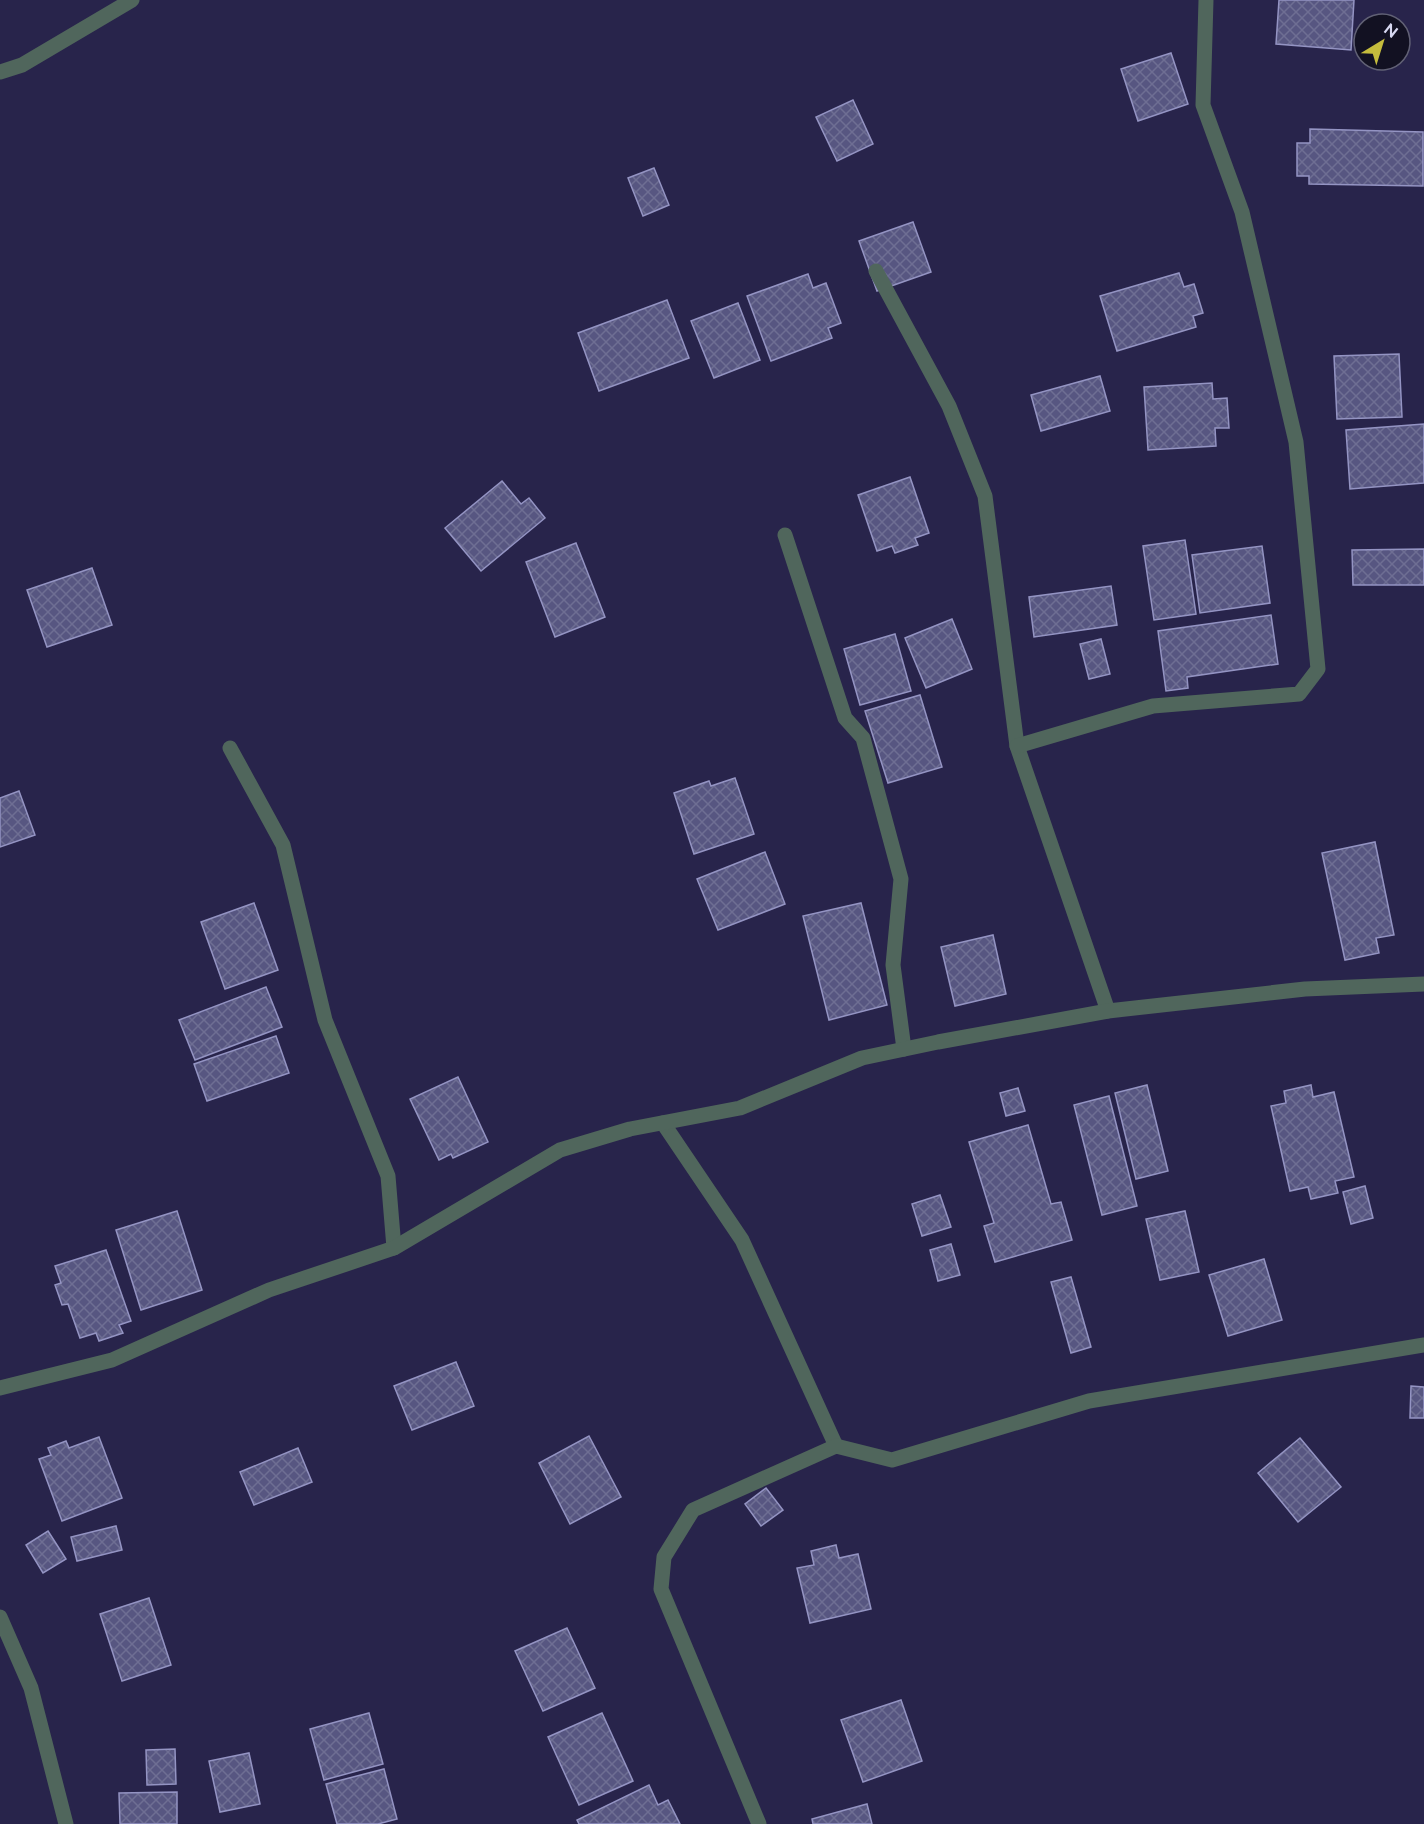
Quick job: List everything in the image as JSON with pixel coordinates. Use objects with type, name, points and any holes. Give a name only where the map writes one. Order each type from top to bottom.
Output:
[{"type":"street","points":[[0,72],[22,65],[132,0]]},
{"type":"street","points":[[1017,746],[1153,706],[1299,694],[1318,669],[1296,442],[1242,212],[1203,105],[1206,0]]},
{"type":"street","points":[[876,271],[949,406],[985,496],[1017,746],[1107,1011]]},
{"type":"street","points":[[785,535],[845,718],[863,738],[901,879],[893,965],[904,1049]]},
{"type":"street","points":[[230,748],[284,845],[325,1020],[388,1176],[394,1248]]},
{"type":"street","points":[[0,1388],[112,1360],[269,1290],[394,1248],[560,1150],[630,1129],[740,1108],[862,1058],[1107,1011],[1305,989],[1424,984]]},
{"type":"street","points":[[663,1123],[742,1240],[836,1446]]},
{"type":"street","points":[[759,1824],[661,1589],[664,1557],[693,1510],[836,1446],[892,1460],[1089,1401],[1424,1345]]},
{"type":"street","points":[[0,1617],[31,1688],[66,1824]]},
{"type":"building","points":[[1279,0],[1354,0],[1351,50],[1276,44]]},
{"type":"building","points":[[1171,53],[1188,104],[1138,121],[1121,69]]},
{"type":"building","points":[[853,100],[873,144],[837,161],[816,117]]},
{"type":"building","points":[[1310,129],[1423,132],[1423,186],[1309,184],[1309,176],[1297,176],[1297,143],[1310,143]]},
{"type":"building","points":[[654,168],[669,205],[643,216],[628,178]]},
{"type":"building","points":[[913,222],[931,272],[877,291],[859,241]]},
{"type":"building","points":[[1179,273],[1184,287],[1194,284],[1203,313],[1193,316],[1196,327],[1117,351],[1100,296]]},
{"type":"building","points":[[808,274],[813,288],[826,283],[841,323],[828,328],[832,338],[771,361],[747,296]]},
{"type":"building","points":[[667,300],[689,358],[599,391],[578,333]]},
{"type":"building","points":[[738,303],[760,360],[714,378],[691,321]]},
{"type":"building","points":[[1399,354],[1402,417],[1337,419],[1334,356]]},
{"type":"building","points":[[1100,376],[1110,411],[1041,431],[1031,395]]},
{"type":"building","points":[[1212,383],[1213,399],[1227,398],[1229,428],[1215,428],[1216,446],[1148,450],[1144,387]]},
{"type":"building","points":[[1424,424],[1424,483],[1350,489],[1346,430]]},
{"type":"building","points":[[910,477],[929,533],[915,538],[918,545],[895,553],[892,546],[877,551],[858,495]]},
{"type":"building","points":[[502,481],[521,504],[529,498],[545,518],[481,571],[445,528]]},
{"type":"building","points":[[1185,540],[1196,614],[1154,620],[1143,546]]},
{"type":"building","points":[[576,543],[605,617],[555,637],[526,562]]},
{"type":"building","points":[[1262,546],[1270,603],[1200,613],[1192,555]]},
{"type":"building","points":[[1424,549],[1424,585],[1353,585],[1352,550]]},
{"type":"building","points":[[92,568],[112,625],[47,647],[27,590]]},
{"type":"building","points":[[1111,586],[1117,625],[1034,637],[1029,597]]},
{"type":"building","points":[[1271,615],[1278,664],[1187,677],[1188,688],[1166,691],[1158,631]]},
{"type":"building","points":[[952,619],[972,669],[926,688],[905,638]]},
{"type":"building","points":[[895,634],[911,691],[860,705],[844,649]]},
{"type":"building","points":[[1101,639],[1110,674],[1089,679],[1080,644]]},
{"type":"building","points":[[920,695],[942,767],[888,783],[865,711]]},
{"type":"building","points":[[735,778],[754,834],[694,854],[674,793],[709,781],[711,786]]},
{"type":"building","points":[[19,791],[35,835],[0,847],[0,798]]},
{"type":"building","points":[[1375,842],[1394,935],[1376,938],[1379,953],[1345,960],[1322,853]]},
{"type":"building","points":[[765,852],[785,904],[718,930],[697,879]]},
{"type":"building","points":[[254,903],[278,970],[225,989],[201,922]]},
{"type":"building","points":[[861,903],[887,1005],[829,1020],[803,916]]},
{"type":"building","points":[[993,935],[1006,994],[955,1006],[941,947]]},
{"type":"building","points":[[266,987],[282,1027],[195,1060],[179,1020]]},
{"type":"building","points":[[276,1036],[289,1073],[207,1101],[194,1064]]},
{"type":"building","points":[[458,1077],[488,1142],[453,1158],[451,1154],[439,1160],[410,1099]]},
{"type":"building","points":[[1147,1085],[1168,1171],[1136,1179],[1115,1093]]},
{"type":"building","points":[[1311,1085],[1313,1097],[1334,1092],[1354,1177],[1335,1181],[1338,1193],[1311,1199],[1308,1187],[1290,1191],[1271,1106],[1286,1103],[1284,1091]]},
{"type":"building","points":[[1018,1088],[1025,1111],[1006,1116],[1000,1093]]},
{"type":"building","points":[[1109,1096],[1137,1206],[1102,1215],[1074,1105]]},
{"type":"building","points":[[1028,1125],[1051,1204],[1061,1202],[1072,1240],[995,1262],[984,1226],[994,1223],[969,1142]]},
{"type":"building","points":[[1365,1186],[1373,1218],[1351,1224],[1343,1192]]},
{"type":"building","points":[[940,1195],[951,1227],[922,1236],[912,1204]]},
{"type":"building","points":[[177,1211],[202,1290],[141,1310],[116,1230]]},
{"type":"building","points":[[1185,1211],[1199,1272],[1160,1280],[1146,1219]]},
{"type":"building","points":[[951,1244],[960,1275],[938,1281],[930,1250]]},
{"type":"building","points":[[106,1250],[131,1321],[119,1325],[123,1333],[99,1341],[96,1333],[80,1338],[68,1304],[62,1305],[55,1285],[61,1283],[55,1266]]},
{"type":"building","points":[[1264,1259],[1282,1320],[1228,1336],[1209,1275]]},
{"type":"building","points":[[1071,1277],[1091,1347],[1071,1353],[1051,1282]]},
{"type":"building","points":[[456,1362],[474,1406],[412,1430],[394,1386]]},
{"type":"building","points":[[1411,1386],[1424,1387],[1424,1418],[1410,1418]]},
{"type":"building","points":[[589,1436],[621,1497],[570,1524],[539,1463]]},
{"type":"building","points":[[99,1437],[122,1498],[62,1521],[39,1459],[51,1455],[48,1448],[66,1441],[69,1448]]},
{"type":"building","points":[[1300,1438],[1341,1487],[1298,1522],[1258,1473]]},
{"type":"building","points":[[298,1448],[312,1482],[254,1505],[240,1472]]},
{"type":"building","points":[[766,1488],[783,1510],[761,1526],[745,1504]]},
{"type":"building","points":[[116,1526],[122,1550],[77,1561],[71,1537]]},
{"type":"building","points":[[48,1531],[66,1559],[43,1573],[26,1545]]},
{"type":"building","points":[[836,1545],[839,1558],[858,1554],[871,1609],[810,1623],[797,1568],[814,1565],[811,1551]]},
{"type":"building","points":[[149,1598],[171,1665],[122,1681],[100,1614]]},
{"type":"building","points":[[567,1628],[595,1688],[543,1711],[515,1651]]},
{"type":"building","points":[[901,1700],[922,1761],[863,1782],[841,1720]]},
{"type":"building","points":[[369,1713],[383,1764],[324,1780],[310,1729]]},
{"type":"building","points":[[602,1713],[633,1781],[579,1805],[548,1737]]},
{"type":"building","points":[[175,1749],[176,1784],[147,1785],[146,1750]]},
{"type":"building","points":[[249,1753],[260,1804],[220,1812],[209,1761]]},
{"type":"building","points":[[384,1769],[397,1819],[378,1824],[337,1824],[326,1784]]},
{"type":"building","points":[[649,1785],[658,1805],[668,1800],[680,1824],[579,1824],[577,1820]]},
{"type":"building","points":[[177,1792],[177,1824],[120,1824],[119,1793]]},
{"type":"building","points":[[867,1804],[872,1824],[813,1824],[812,1819]]}]
